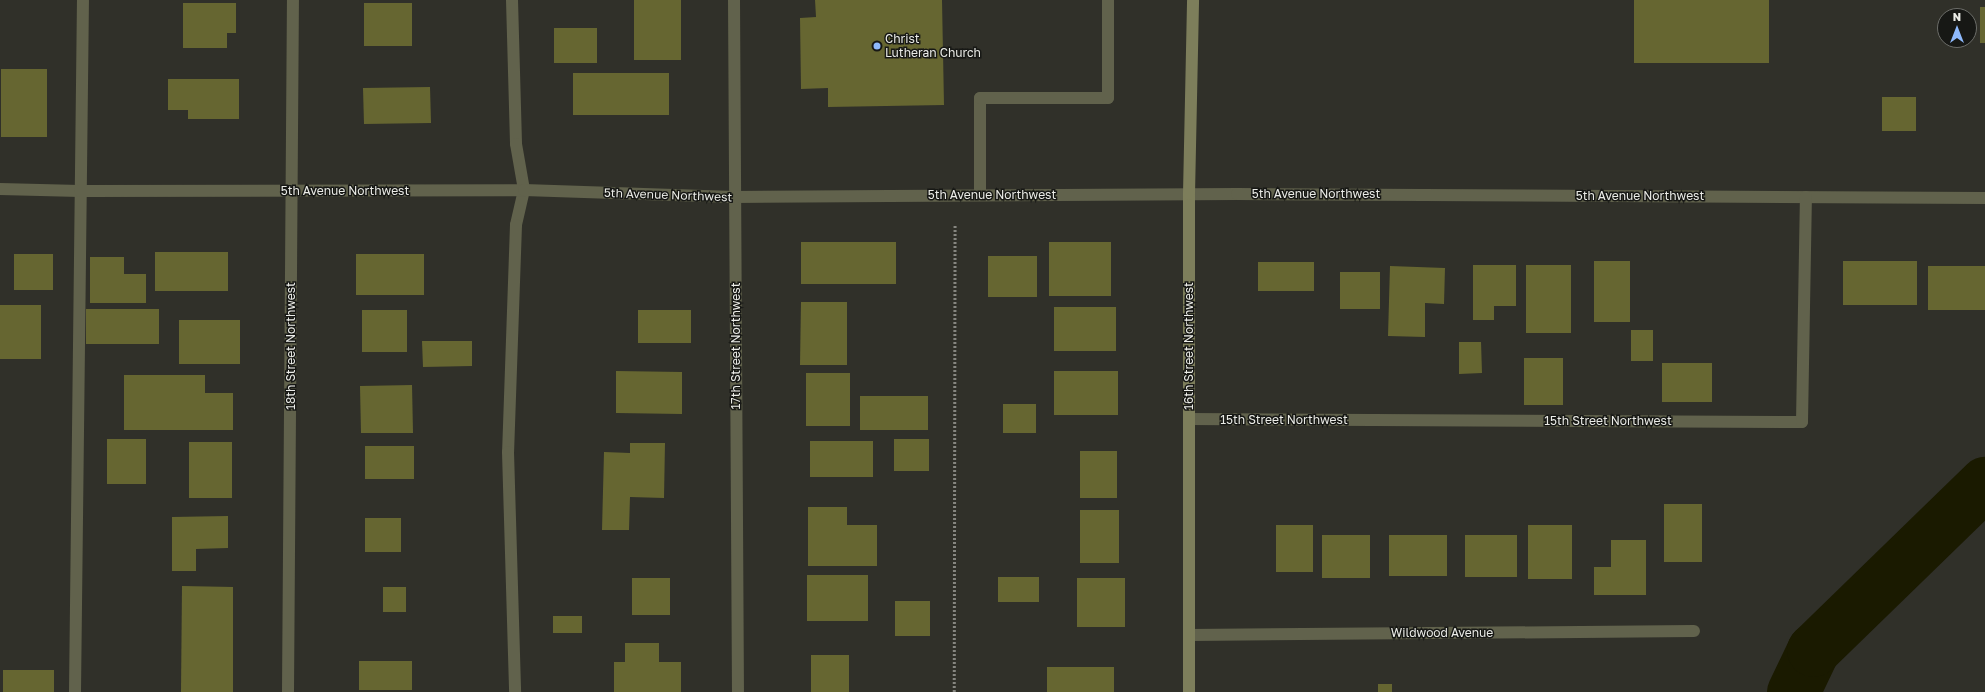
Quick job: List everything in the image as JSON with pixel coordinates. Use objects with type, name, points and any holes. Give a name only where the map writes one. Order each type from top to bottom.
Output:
[{"type":"street","points":[[74,692],[83,0]]},
{"type":"street","name":"18th Street Northwest","points":[[288,692],[293,191],[292,0]]},
{"type":"street","points":[[512,0],[516,144],[524,190],[516,225],[508,452],[515,692]]},
{"type":"street","name":"17th Street Northwest","points":[[734,0],[738,692]]},
{"type":"street","points":[[980,195],[980,98],[1108,98],[1108,0]]},
{"type":"street","name":"16th Street Northwest","points":[[1189,692],[1189,194],[1193,0]]},
{"type":"street","name":"5th Avenue Northwest","points":[[0,189],[80,191],[524,190],[734,197],[1189,194],[1985,198]]},
{"type":"street","name":"15th Street Northwest","points":[[1189,419],[1802,422],[1806,197]]},
{"type":"street","name":"Wildwood Avenue","points":[[1190,635],[1694,631]]},
{"type":"path","points":[[954,692],[955,224]]},
{"type":"building","points":[[634,0],[681,0],[681,60],[634,60]]},
{"type":"building","points":[[815,0],[942,0],[944,105],[828,107],[828,88],[801,89],[800,18],[816,17]]},
{"type":"building","points":[[1634,0],[1769,0],[1769,63],[1634,63]]},
{"type":"building","points":[[183,3],[236,3],[236,33],[227,33],[227,48],[183,48]]},
{"type":"building","points":[[364,3],[412,3],[412,46],[364,46]]},
{"type":"building","points":[[1980,7],[1985,7],[1985,43],[1980,43]]},
{"type":"building","points":[[554,28],[597,28],[597,63],[554,63]]},
{"type":"building","points":[[1,69],[47,69],[47,137],[1,137]]},
{"type":"building","points":[[573,73],[669,73],[669,115],[573,115]]},
{"type":"building","points":[[168,79],[239,79],[239,119],[188,119],[188,110],[168,110]]},
{"type":"building","points":[[430,87],[431,123],[364,124],[363,88]]},
{"type":"building","points":[[1882,97],[1916,97],[1916,131],[1882,131]]},
{"type":"building","points":[[801,242],[896,242],[896,284],[801,284]]},
{"type":"building","points":[[1049,242],[1111,242],[1111,296],[1049,296]]},
{"type":"building","points":[[155,252],[228,252],[228,291],[155,291]]},
{"type":"building","points":[[14,254],[53,254],[53,290],[14,290]]},
{"type":"building","points":[[356,254],[424,254],[424,295],[356,295]]},
{"type":"building","points":[[988,256],[1037,256],[1037,297],[988,297]]},
{"type":"building","points":[[90,257],[124,257],[124,274],[146,274],[146,303],[90,303]]},
{"type":"building","points":[[1594,261],[1630,261],[1630,322],[1594,322]]},
{"type":"building","points":[[1843,261],[1917,261],[1917,305],[1843,305]]},
{"type":"building","points":[[1258,262],[1314,262],[1314,291],[1258,291]]},
{"type":"building","points":[[1473,265],[1516,265],[1516,306],[1494,306],[1494,320],[1473,320]]},
{"type":"building","points":[[1526,265],[1571,265],[1571,333],[1526,333]]},
{"type":"building","points":[[1390,266],[1445,268],[1444,304],[1425,303],[1425,337],[1388,336]]},
{"type":"building","points":[[1928,266],[1985,266],[1985,310],[1928,310]]},
{"type":"building","points":[[1340,272],[1380,272],[1380,309],[1340,309]]},
{"type":"building","points":[[801,302],[847,302],[847,365],[800,365]]},
{"type":"building","points":[[0,305],[41,305],[41,359],[0,359]]},
{"type":"building","points":[[1054,307],[1116,307],[1116,351],[1054,351]]},
{"type":"building","points":[[86,309],[159,309],[159,344],[86,344]]},
{"type":"building","points":[[362,310],[407,310],[407,352],[362,352]]},
{"type":"building","points":[[638,310],[691,310],[691,343],[638,343]]},
{"type":"building","points":[[179,320],[240,320],[240,364],[179,364]]},
{"type":"building","points":[[1631,330],[1653,330],[1653,361],[1631,361]]},
{"type":"building","points":[[422,341],[472,341],[472,366],[423,367]]},
{"type":"building","points":[[1459,342],[1481,342],[1482,373],[1459,374]]},
{"type":"building","points":[[1524,358],[1563,358],[1563,405],[1524,405]]},
{"type":"building","points":[[1662,363],[1712,363],[1712,402],[1662,402]]},
{"type":"building","points":[[616,371],[682,372],[682,414],[616,413]]},
{"type":"building","points":[[1054,371],[1118,371],[1118,415],[1054,415]]},
{"type":"building","points":[[806,373],[850,373],[850,426],[806,426]]},
{"type":"building","points":[[124,375],[205,375],[205,393],[233,393],[233,430],[124,430]]},
{"type":"building","points":[[412,385],[413,433],[361,433],[360,386]]},
{"type":"building","points":[[860,396],[928,396],[928,430],[860,430]]},
{"type":"building","points":[[1003,404],[1036,404],[1036,433],[1003,433]]},
{"type":"building","points":[[107,439],[146,439],[146,484],[107,484]]},
{"type":"building","points":[[894,439],[929,439],[929,471],[894,471]]},
{"type":"building","points":[[810,441],[873,441],[873,477],[810,477]]},
{"type":"building","points":[[189,442],[232,442],[232,498],[189,498]]},
{"type":"building","points":[[630,443],[665,443],[664,498],[630,497],[629,530],[602,530],[604,452],[630,453]]},
{"type":"building","points":[[365,446],[414,446],[414,479],[365,479]]},
{"type":"building","points":[[1080,451],[1117,451],[1117,498],[1080,498]]},
{"type":"building","points":[[1664,504],[1702,504],[1702,562],[1664,562]]},
{"type":"building","points":[[808,507],[847,507],[847,525],[877,525],[877,566],[808,566]]},
{"type":"building","points":[[1080,510],[1119,510],[1119,563],[1080,563]]},
{"type":"building","points":[[228,516],[228,548],[196,549],[196,571],[172,571],[172,517]]},
{"type":"building","points":[[365,518],[401,518],[401,552],[365,552]]},
{"type":"building","points":[[1276,525],[1313,525],[1313,572],[1276,572]]},
{"type":"building","points":[[1528,525],[1572,525],[1572,579],[1528,579]]},
{"type":"building","points":[[1322,535],[1370,535],[1370,578],[1322,578]]},
{"type":"building","points":[[1389,535],[1447,535],[1447,576],[1389,576]]},
{"type":"building","points":[[1465,535],[1517,535],[1517,577],[1465,577]]},
{"type":"building","points":[[1611,540],[1646,540],[1646,595],[1594,595],[1594,567],[1611,567]]},
{"type":"building","points":[[807,575],[868,575],[868,621],[807,621]]},
{"type":"building","points":[[998,577],[1039,577],[1039,602],[998,602]]},
{"type":"building","points":[[632,578],[670,578],[670,615],[632,615]]},
{"type":"building","points":[[1077,578],[1125,578],[1125,627],[1077,627]]},
{"type":"building","points":[[182,586],[233,587],[233,692],[181,692]]},
{"type":"building","points":[[383,587],[406,587],[406,612],[383,612]]},
{"type":"building","points":[[895,601],[930,601],[930,636],[895,636]]},
{"type":"building","points":[[553,616],[582,616],[582,633],[553,633]]},
{"type":"building","points":[[625,643],[659,643],[659,662],[681,662],[681,692],[614,692],[614,662],[625,662]]},
{"type":"building","points":[[811,655],[849,655],[849,692],[811,692]]},
{"type":"building","points":[[359,661],[412,661],[412,690],[359,690]]},
{"type":"building","points":[[1047,667],[1114,667],[1114,692],[1047,692]]},
{"type":"building","points":[[3,670],[54,670],[54,692],[3,692]]},
{"type":"building","points":[[1378,684],[1392,684],[1392,692],[1378,692]]},
{"type":"waterway","points":[[1793,692],[1813,650],[1985,483]]},
{"type":"place","name":"Christ Lutheran Church","points":[[877,46]]}]
